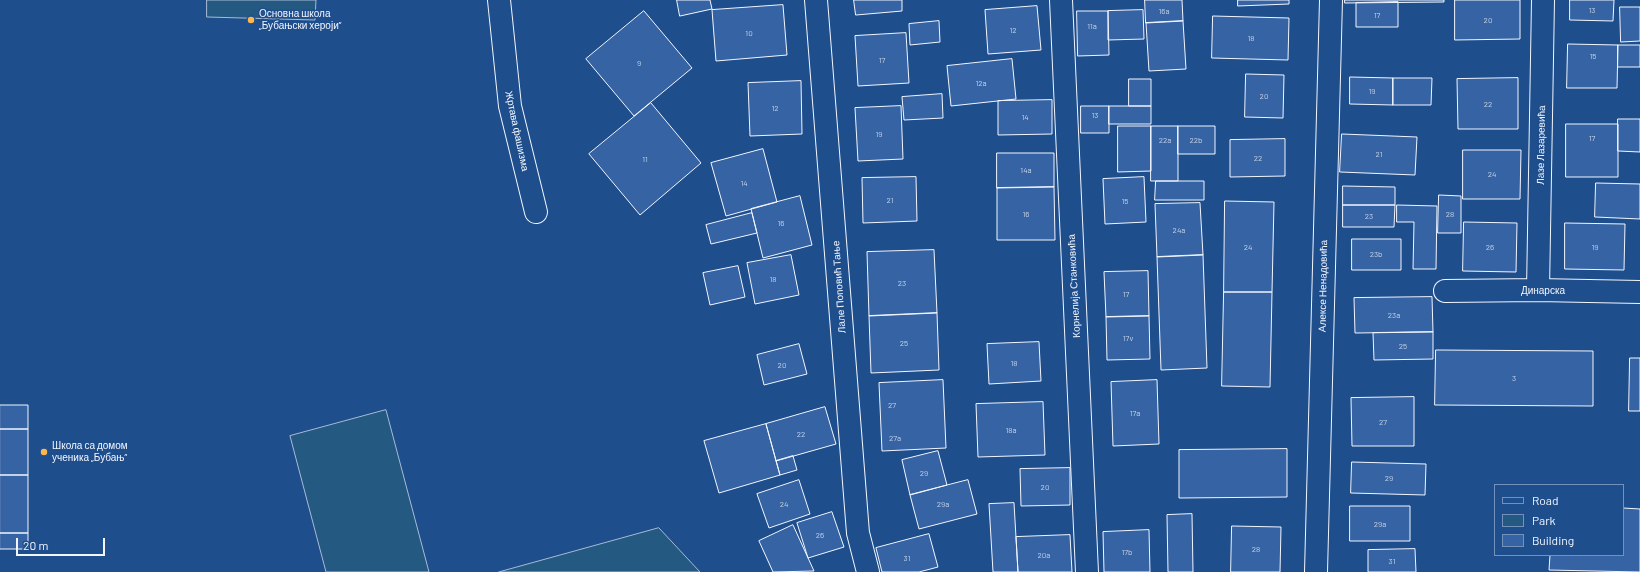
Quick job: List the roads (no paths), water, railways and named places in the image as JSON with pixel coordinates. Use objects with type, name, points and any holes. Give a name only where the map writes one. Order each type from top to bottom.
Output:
[{"type":"street","name":"Жртава фашизма","points":[[499,0],[510,106],[536,212]]},
{"type":"street","name":"Лале Поповић Тање","points":[[816,0],[858,533],[868,572]]},
{"type":"street","name":"Корнелија Станковића","points":[[1061,0],[1088,572]]},
{"type":"street","name":"Алексе Ненадовића","points":[[1316,572],[1331,0]]},
{"type":"street","name":"Лазе Лазаревића","points":[[1538,290],[1543,0]]},
{"type":"street","name":"Динарска","points":[[1445,291],[1538,290],[1640,292]]},
{"type":"place","name":"Основна школа „Бубањски хероји”","points":[[251,20]]},
{"type":"place","name":"Школа са домом ученика „Бубањ”","points":[[44,452]]}]
